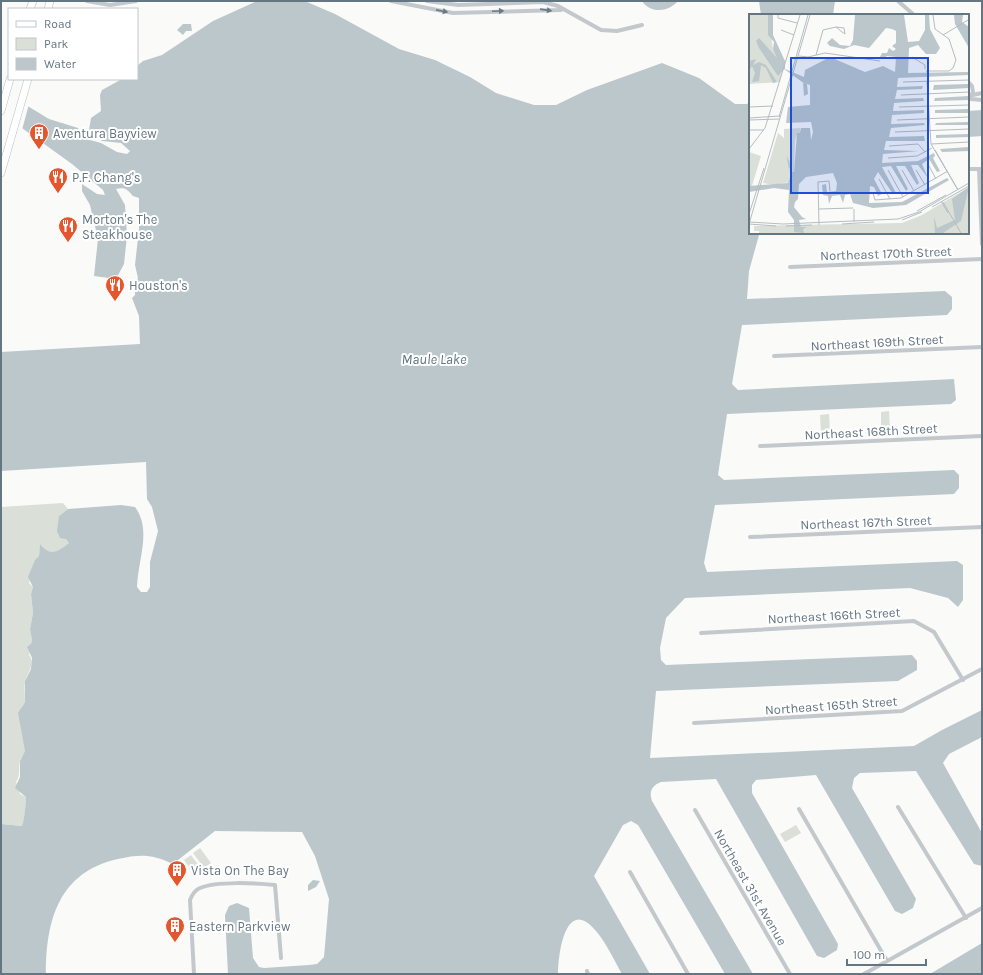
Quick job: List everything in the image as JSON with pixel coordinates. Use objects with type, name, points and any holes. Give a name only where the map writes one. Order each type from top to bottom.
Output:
[{"type":"main road","points":[[1,111],[10,80]]},
{"type":"main road","points":[[1,173],[28,80]]},
{"type":"street","points":[[87,1],[110,5],[136,1]]},
{"type":"street","points":[[391,1],[453,13],[562,10]]},
{"type":"street","points":[[428,1],[458,6],[543,2],[552,4],[601,30],[617,31],[642,25]]},
{"type":"street","points":[[898,1],[913,14]]},
{"type":"street","points":[[969,83],[973,88],[971,98]]},
{"type":"street","points":[[971,98],[982,93]]},
{"type":"street","points":[[971,98],[982,100]]},
{"type":"street","points":[[969,169],[980,169],[982,244]]},
{"type":"street","name":"Northeast 170th Street","points":[[790,267],[982,259]]},
{"type":"street","name":"Northeast 169th Street","points":[[774,356],[982,347]]},
{"type":"street","name":"Northeast 168th Street","points":[[760,446],[982,436]]},
{"type":"street","name":"Northeast 167th Street","points":[[750,537],[982,527]]},
{"type":"street","name":"Northeast 166th Street","points":[[701,633],[914,621],[934,632],[963,680]]},
{"type":"street","name":"Northeast 165th Street","points":[[694,723],[902,711],[982,669]]},
{"type":"street","points":[[898,807],[966,918]]},
{"type":"street","points":[[800,809],[887,961]]},
{"type":"street","name":"Northeast 31st Avenue","points":[[695,810],[790,974]]},
{"type":"street","points":[[630,872],[688,974]]},
{"type":"street","points":[[194,974],[190,900],[195,891],[201,888],[223,884],[275,885],[281,958]]},
{"type":"street","points":[[864,974],[982,908]]},
{"type":"green space","points":[[889,411],[890,430],[881,430],[881,412]]},
{"type":"green space","points":[[829,414],[830,433],[821,433],[820,415]]},
{"type":"green space","points":[[63,503],[68,509],[59,516],[69,543],[54,553],[48,552],[40,545],[39,556],[35,561],[29,583],[33,587],[31,594],[33,613],[30,629],[32,640],[29,655],[32,662],[25,682],[25,702],[20,712],[20,725],[25,751],[20,761],[19,774],[16,782],[20,794],[26,797],[23,826],[1,824],[1,507]]},
{"type":"green space","points":[[796,825],[801,833],[785,842],[780,834]]},
{"type":"green space","points":[[200,848],[211,863],[204,868],[193,853]]},
{"type":"green space","points":[[191,855],[202,870],[195,875],[184,860]]},
{"type":"water","name":"Maule Lake","points":[[257,1],[307,2],[335,14],[399,49],[435,60],[470,77],[496,93],[534,105],[556,105],[587,90],[662,63],[699,78],[735,104],[747,104],[749,102],[749,234],[780,234],[759,235],[749,271],[747,299],[945,291],[952,297],[952,309],[947,315],[742,325],[732,384],[738,390],[954,379],[956,400],[951,404],[727,414],[718,475],[724,480],[954,470],[959,475],[959,488],[954,494],[715,505],[704,563],[707,572],[957,561],[963,565],[963,600],[958,607],[948,598],[910,588],[685,598],[666,618],[660,648],[661,660],[666,665],[912,655],[917,661],[917,670],[898,681],[656,691],[650,758],[914,746],[982,710],[982,737],[949,754],[943,763],[982,833],[982,866],[974,864],[916,771],[860,773],[854,778],[852,788],[916,899],[913,908],[902,914],[895,911],[816,775],[756,780],[752,785],[752,793],[838,944],[837,950],[824,958],[817,956],[716,779],[661,782],[653,787],[651,792],[652,801],[753,974],[725,974],[638,825],[631,821],[623,825],[594,876],[650,974],[622,974],[596,931],[586,922],[577,920],[571,923],[562,942],[558,974],[228,974],[225,915],[229,906],[237,903],[249,908],[253,958],[259,967],[309,965],[317,964],[324,957],[329,899],[315,856],[302,832],[215,831],[173,864],[159,858],[133,856],[98,865],[82,875],[69,887],[60,901],[53,917],[49,935],[46,974],[1,974],[1,824],[22,826],[26,803],[26,797],[15,788],[20,777],[20,761],[25,751],[18,713],[25,702],[25,681],[31,669],[32,658],[27,647],[31,644],[32,640],[30,629],[33,613],[31,594],[33,587],[28,577],[35,560],[39,556],[40,544],[47,551],[54,552],[58,551],[69,543],[66,539],[60,538],[57,531],[59,516],[68,509],[121,505],[135,507],[143,525],[143,545],[137,587],[141,592],[147,592],[150,587],[150,562],[158,531],[152,507],[147,499],[146,462],[1,471],[1,352],[140,344],[139,316],[132,298],[135,295],[135,283],[138,278],[135,265],[139,229],[139,198],[133,196],[126,189],[116,189],[125,205],[127,236],[124,264],[116,279],[94,276],[98,239],[90,205],[82,191],[82,184],[97,194],[105,195],[103,190],[72,164],[15,123],[21,102],[49,119],[78,128],[86,139],[101,143],[117,152],[127,154],[130,151],[121,143],[102,141],[89,130],[91,118],[101,111],[100,95],[102,90],[120,80],[138,80],[138,65],[143,61],[162,55],[213,21]]},
{"type":"water","points":[[642,1],[678,1],[674,5],[665,9],[655,10],[645,5]]},
{"type":"water","points":[[759,1],[835,1],[833,14],[761,14]]},
{"type":"water","points":[[183,24],[191,24],[192,31],[186,31],[183,35],[177,30]]},
{"type":"water","points":[[982,110],[982,136],[969,137],[969,111]]},
{"type":"water","points":[[313,880],[320,881],[316,887],[308,891],[308,885]]},
{"type":"water","points":[[982,943],[982,973],[930,974]]},
{"type":"pier","points":[[1,94],[22,100],[29,104],[22,130],[1,120]]},
{"type":"place","name":"Aventura Bayview","points":[[39,150]]},
{"type":"place","name":"P.F. Chang's","points":[[58,194]]},
{"type":"place","name":"Morton's The Steakhouse","points":[[68,243]]},
{"type":"place","name":"Houston's","points":[[115,302]]},
{"type":"place","name":"Vista On The Bay","points":[[177,887]]},
{"type":"place","name":"Eastern Parkview","points":[[175,943]]}]
